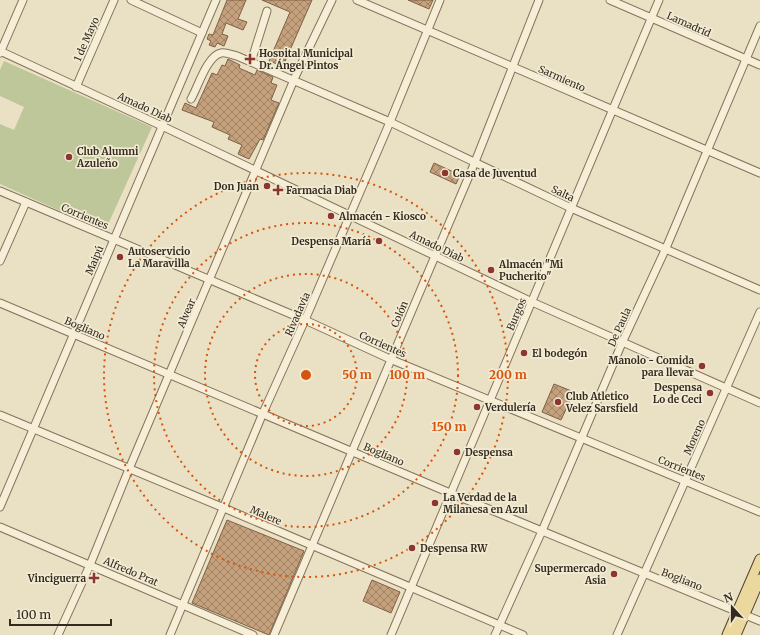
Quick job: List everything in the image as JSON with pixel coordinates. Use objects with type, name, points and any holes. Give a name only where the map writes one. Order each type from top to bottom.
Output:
[{"type":"main road","points":[[736,635],[741,613],[760,559]]},
{"type":"main road","points":[[727,635],[760,579]]},
{"type":"street","points":[[0,52],[23,0]]},
{"type":"street","name":"1 de Mayo","points":[[76,87],[114,0]]},
{"type":"street","points":[[131,0],[202,33]]},
{"type":"street","name":"Maipú","points":[[0,507],[216,0]]},
{"type":"street","name":"Alvear","points":[[58,635],[90,565],[129,469],[211,280],[294,80],[332,0]]},
{"type":"street","name":"Sarmiento","points":[[357,0],[760,173]]},
{"type":"street","name":"Rivadavia","points":[[170,635],[263,413],[351,215],[440,0]]},
{"type":"street","name":"Colón","points":[[274,635],[475,162],[540,0]]},
{"type":"street","name":"Lamadrid","points":[[610,0],[760,65]]},
{"type":"street","name":"Burgos","points":[[391,635],[532,302],[611,110],[659,0]]},
{"type":"street","points":[[251,62],[268,11]]},
{"type":"street","name":"De Paula","points":[[495,635],[542,531],[622,343],[666,248],[760,26]]},
{"type":"street","name":"Amado Diab","points":[[0,52],[162,126],[532,302],[760,403]]},
{"type":"street","name":"Salta","points":[[190,99],[196,92],[206,65],[217,54],[225,53],[251,62],[390,122],[571,208],[760,290]]},
{"type":"street","name":"Corrientes","points":[[0,191],[305,320],[390,359],[760,512]]},
{"type":"street","points":[[0,261],[26,202]]},
{"type":"street","name":"Bogliano","points":[[0,303],[645,575],[760,621]]},
{"type":"street","name":"Moreno","points":[[617,635],[645,575],[685,480],[760,312]]},
{"type":"street","name":"Malere","points":[[0,415],[524,635]]},
{"type":"street","name":"Alfredo Prat","points":[[0,527],[253,635]]},
{"type":"green space","name":"Club Alumni Azuleño","points":[[4,61],[152,127],[105,231],[0,184],[0,124],[14,130],[24,107],[0,96],[0,70]]},
{"type":"building","points":[[227,0],[246,0],[238,19],[247,22],[243,30],[226,23],[222,34],[228,36],[224,46],[217,43],[215,47],[209,45],[211,41],[207,39],[209,34],[213,35]]},
{"type":"building","points":[[262,0],[312,0],[283,66],[269,61],[290,12]]},
{"type":"building","points":[[408,0],[433,0],[429,9]]},
{"type":"building","points":[[228,59],[240,65],[239,68],[255,75],[257,70],[273,77],[271,83],[277,85],[271,100],[279,103],[263,140],[260,139],[249,159],[238,154],[242,145],[228,139],[230,135],[212,127],[214,122],[182,110],[185,103],[196,108],[212,73],[217,75],[222,65],[225,66]]},
{"type":"building","name":"Casa de Juventud","points":[[434,163],[460,175],[456,184],[430,172]]},
{"type":"building","name":"Club Atletico Velez Sarsfield","points":[[554,384],[574,392],[561,420],[542,412]]},
{"type":"building","points":[[227,520],[304,551],[269,635],[192,603]]},
{"type":"building","points":[[372,580],[400,592],[391,613],[363,601]]},
{"type":"place","name":"Hospital Municipal Dr. Ángel Pintos","points":[[250,59]]},
{"type":"place","name":"Club Alumni Azuleño","points":[[69,157]]},
{"type":"place","name":"Casa de Juventud","points":[[445,173]]},
{"type":"place","name":"Don Juan","points":[[267,186]]},
{"type":"place","name":"Farmacia Diab","points":[[278,190]]},
{"type":"place","name":"Almacén - Kiosco","points":[[331,216]]},
{"type":"place","name":"Despensa María","points":[[379,241]]},
{"type":"place","name":"Autoservicio La Maravilla","points":[[120,257]]},
{"type":"place","name":"Almacén \"Mi Pucherito\"","points":[[491,270]]},
{"type":"place","name":"El bodegón","points":[[524,353]]},
{"type":"place","name":"Manolo - Comida para llevar","points":[[702,366]]},
{"type":"place","name":"Despensa Lo de Ceci","points":[[710,393]]},
{"type":"place","name":"Club Atletico Velez Sarsfield","points":[[558,402]]},
{"type":"place","name":"Verdulería","points":[[477,407]]},
{"type":"place","name":"Despensa","points":[[457,452]]},
{"type":"place","name":"La Verdad de la Milanesa en Azul","points":[[435,503]]},
{"type":"place","name":"Despensa RW","points":[[412,548]]},
{"type":"place","name":"Supermercado Asia","points":[[614,574]]},
{"type":"place","name":"Vinciguerra","points":[[94,578]]}]
